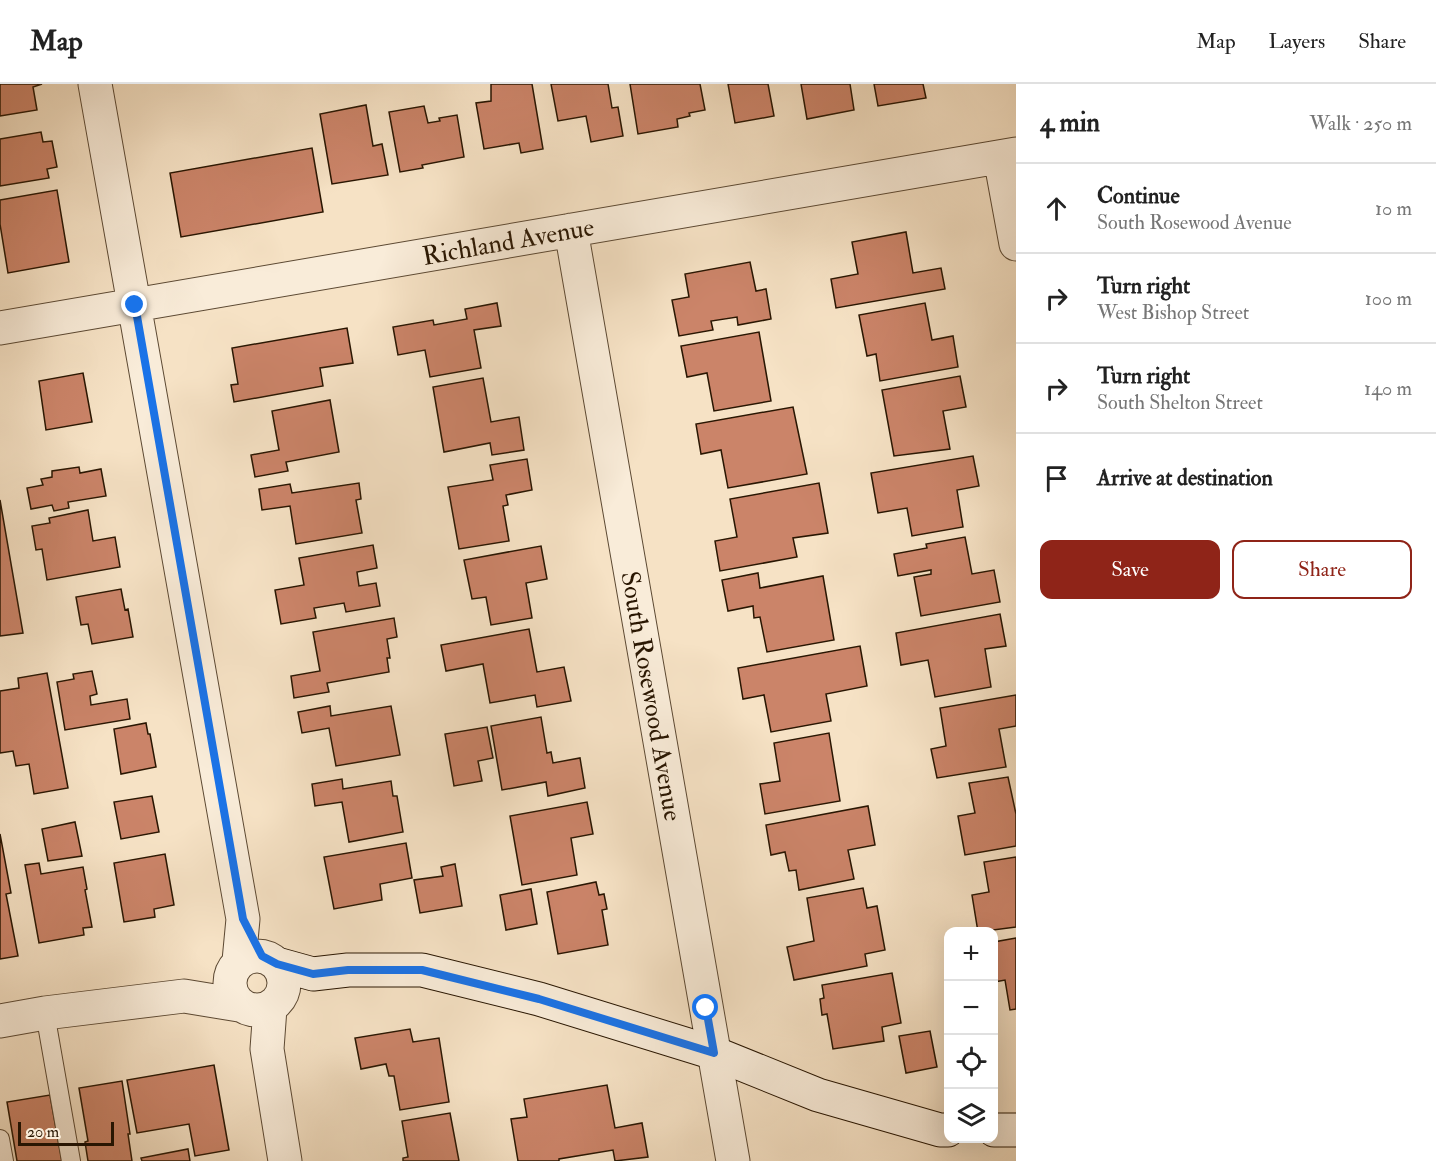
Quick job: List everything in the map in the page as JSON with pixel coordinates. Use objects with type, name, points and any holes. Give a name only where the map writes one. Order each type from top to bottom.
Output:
[{"type":"street","points":[[95,84],[256,984],[285,1161]]},
{"type":"street","points":[[1008,156],[1016,244]]},
{"type":"street","name":"Richland Avenue","points":[[0,328],[1008,156]]},
{"type":"street","name":"South Rosewood Avenue","points":[[571,231],[733,1161]]},
{"type":"street","points":[[0,1021],[45,1013],[184,996],[313,974],[348,970],[422,970],[539,999],[714,1053],[818,1095],[944,1130]]},
{"type":"street","points":[[998,1130],[1016,1130]]},
{"type":"lane","points":[[45,1013],[71,1161]]},
{"type":"lane","points":[[0,1139],[4,1161]]},
{"type":"building","points":[[0,84],[42,84],[33,87],[37,110],[0,116]]},
{"type":"building","points":[[491,84],[532,84],[543,149],[521,153],[519,143],[484,149],[476,103],[491,101]]},
{"type":"building","points":[[551,84],[608,84],[612,108],[618,107],[623,136],[591,142],[586,116],[558,121]]},
{"type":"building","points":[[630,84],[700,84],[705,110],[689,113],[690,116],[677,119],[678,127],[638,134]]},
{"type":"building","points":[[728,84],[768,84],[774,116],[735,123]]},
{"type":"building","points":[[801,84],[850,84],[854,110],[807,119]]},
{"type":"building","points":[[874,84],[923,84],[926,98],[878,106]]},
{"type":"building","points":[[366,105],[373,146],[382,144],[388,175],[332,184],[320,114]]},
{"type":"building","points":[[424,106],[428,123],[440,121],[439,118],[457,115],[464,157],[400,172],[389,112]]},
{"type":"building","points":[[41,132],[43,142],[52,141],[57,167],[47,169],[49,178],[0,186],[0,139]]},
{"type":"building","points":[[312,148],[323,212],[181,237],[170,173]]},
{"type":"building","points":[[57,190],[69,262],[8,273],[0,224],[0,200]]},
{"type":"building","points":[[906,232],[913,273],[941,268],[945,289],[836,308],[831,279],[858,274],[852,242]]},
{"type":"building","points":[[750,262],[756,291],[766,289],[771,319],[738,325],[737,317],[711,321],[713,330],[679,336],[672,300],[689,297],[685,274]]},
{"type":"building","points":[[497,303],[501,326],[474,330],[481,368],[430,377],[425,350],[398,355],[393,327],[433,320],[434,325],[467,319],[465,309]]},
{"type":"building","points":[[925,303],[932,340],[953,336],[958,367],[880,381],[876,354],[867,356],[859,315]]},
{"type":"building","points":[[347,328],[353,363],[320,368],[323,386],[234,402],[231,385],[238,384],[232,348]]},
{"type":"building","points":[[759,332],[771,401],[714,411],[707,373],[687,377],[681,346]]},
{"type":"building","points":[[83,373],[92,422],[46,430],[39,381]]},
{"type":"building","points":[[960,376],[966,407],[943,411],[950,449],[894,456],[882,390]]},
{"type":"building","points":[[483,378],[491,422],[519,417],[524,450],[492,455],[490,443],[444,452],[433,387]]},
{"type":"building","points":[[330,400],[339,452],[286,462],[288,471],[255,477],[251,455],[279,450],[272,411]]},
{"type":"building","points":[[793,407],[807,474],[728,488],[721,450],[701,454],[696,424]]},
{"type":"building","points":[[973,456],[979,486],[957,490],[963,527],[912,536],[907,508],[878,513],[871,473]]},
{"type":"building","points":[[527,459],[532,490],[506,495],[508,505],[503,506],[509,541],[459,549],[448,487],[493,480],[490,465]]},
{"type":"building","points":[[79,467],[80,473],[101,469],[106,496],[68,502],[69,508],[54,511],[52,505],[31,509],[27,488],[43,485],[41,479],[52,477],[52,471]]},
{"type":"building","points":[[359,483],[361,499],[356,500],[362,533],[296,544],[290,506],[262,510],[259,489],[290,484],[292,493]]},
{"type":"building","points":[[819,483],[828,533],[793,538],[797,557],[720,571],[715,541],[737,537],[730,499]]},
{"type":"building","points":[[0,500],[23,633],[0,636]]},
{"type":"building","points":[[88,510],[93,541],[115,537],[120,567],[47,580],[42,549],[36,550],[32,526],[50,523],[49,518]]},
{"type":"building","points":[[965,537],[972,574],[994,570],[1000,602],[921,616],[914,577],[931,574],[931,570],[898,576],[894,554],[927,548],[926,544]]},
{"type":"building","points":[[373,545],[377,568],[357,572],[359,586],[376,583],[380,606],[346,612],[344,603],[314,608],[316,618],[281,624],[275,590],[304,585],[299,558]]},
{"type":"building","points":[[541,546],[547,579],[526,583],[532,618],[491,625],[486,597],[472,599],[464,560]]},
{"type":"building","points":[[758,573],[760,588],[823,576],[834,640],[767,652],[760,617],[754,618],[753,606],[728,611],[722,580]]},
{"type":"building","points":[[121,589],[125,610],[128,609],[133,637],[92,644],[88,624],[81,625],[76,597]]},
{"type":"building","points":[[1000,614],[1006,646],[985,649],[991,687],[935,697],[928,660],[901,665],[896,633]]},
{"type":"building","points":[[394,618],[397,637],[387,639],[390,658],[387,658],[389,672],[327,683],[329,692],[294,698],[291,676],[320,671],[313,632]]},
{"type":"building","points":[[529,629],[537,672],[564,667],[571,701],[537,707],[535,695],[490,703],[483,664],[446,671],[441,645]]},
{"type":"building","points":[[860,646],[867,686],[826,694],[831,721],[771,732],[764,695],[743,699],[738,668]]},
{"type":"building","points":[[92,671],[97,694],[90,696],[91,705],[127,699],[130,719],[65,730],[57,682],[74,679],[73,674]]},
{"type":"building","points":[[47,673],[68,788],[34,794],[29,764],[16,766],[13,751],[0,753],[0,691],[19,688],[18,678]]},
{"type":"building","points":[[1016,695],[1016,726],[999,729],[1006,767],[937,778],[931,749],[946,746],[940,708]]},
{"type":"building","points":[[330,706],[331,716],[391,706],[400,755],[336,766],[329,728],[302,733],[298,712]]},
{"type":"building","points":[[541,717],[547,753],[551,752],[553,763],[580,758],[585,788],[548,796],[546,782],[502,790],[491,726]]},
{"type":"building","points":[[146,723],[156,767],[121,774],[114,729]]},
{"type":"building","points":[[487,727],[493,758],[478,761],[482,781],[454,786],[445,734]]},
{"type":"building","points":[[829,733],[840,801],[765,814],[760,784],[780,781],[774,743]]},
{"type":"building","points":[[1008,777],[1016,814],[1016,846],[965,855],[958,816],[975,813],[969,783]]},
{"type":"building","points":[[342,779],[343,789],[391,781],[393,796],[397,796],[403,832],[349,842],[342,802],[315,806],[312,784]]},
{"type":"building","points":[[152,796],[159,832],[121,839],[114,802]]},
{"type":"building","points":[[587,802],[593,834],[571,838],[577,875],[522,885],[510,816]]},
{"type":"building","points":[[868,806],[875,845],[848,850],[854,879],[799,890],[796,870],[789,871],[785,852],[771,855],[766,825]]},
{"type":"building","points":[[75,822],[82,856],[48,861],[42,829]]},
{"type":"building","points":[[0,834],[11,893],[6,894],[18,956],[0,959]]},
{"type":"building","points":[[406,843],[412,878],[380,884],[382,900],[334,909],[324,857]]},
{"type":"building","points":[[165,854],[174,905],[154,909],[155,917],[124,922],[114,863]]},
{"type":"building","points":[[1016,857],[1016,927],[998,929],[998,927],[977,927],[972,895],[989,892],[984,862]]},
{"type":"building","points":[[39,863],[41,874],[83,867],[92,927],[83,928],[84,935],[39,943],[25,865]]},
{"type":"building","points":[[455,864],[462,906],[420,913],[414,880],[443,876],[441,867]]},
{"type":"building","points":[[596,882],[599,895],[604,894],[607,909],[602,910],[608,945],[558,954],[547,892]]},
{"type":"building","points":[[863,888],[867,908],[877,906],[885,950],[865,954],[867,966],[794,980],[787,947],[814,941],[807,898]]},
{"type":"building","points":[[531,889],[537,924],[506,930],[500,895]]},
{"type":"building","points":[[1016,938],[1016,1009],[1010,1010],[1005,980],[998,981],[998,941]]},
{"type":"building","points":[[892,973],[901,1023],[882,1027],[884,1041],[833,1049],[827,1014],[822,1015],[820,999],[824,998],[822,985]]},
{"type":"building","points":[[410,1029],[413,1042],[439,1038],[449,1102],[400,1110],[394,1076],[389,1076],[386,1064],[361,1069],[355,1038]]},
{"type":"building","points":[[930,1031],[937,1067],[906,1073],[899,1036]]},
{"type":"building","points":[[214,1065],[229,1150],[195,1156],[189,1124],[137,1133],[127,1080]]},
{"type":"building","points":[[122,1081],[132,1161],[88,1161],[85,1142],[88,1141],[79,1088]]},
{"type":"building","points":[[607,1085],[615,1128],[642,1123],[648,1157],[615,1161],[613,1150],[559,1159],[559,1161],[518,1161],[511,1119],[527,1117],[524,1099]]},
{"type":"building","points":[[50,1095],[62,1161],[17,1161],[7,1102]]},
{"type":"building","points":[[450,1113],[459,1161],[403,1161],[403,1158],[408,1157],[402,1121]]},
{"type":"building","points":[[188,1149],[190,1161],[142,1161],[141,1158]]},
{"type":"route","points":[[135,305],[243,919],[262,956],[277,964],[313,974],[348,970],[422,970],[539,999],[714,1053],[706,1008]]}]
